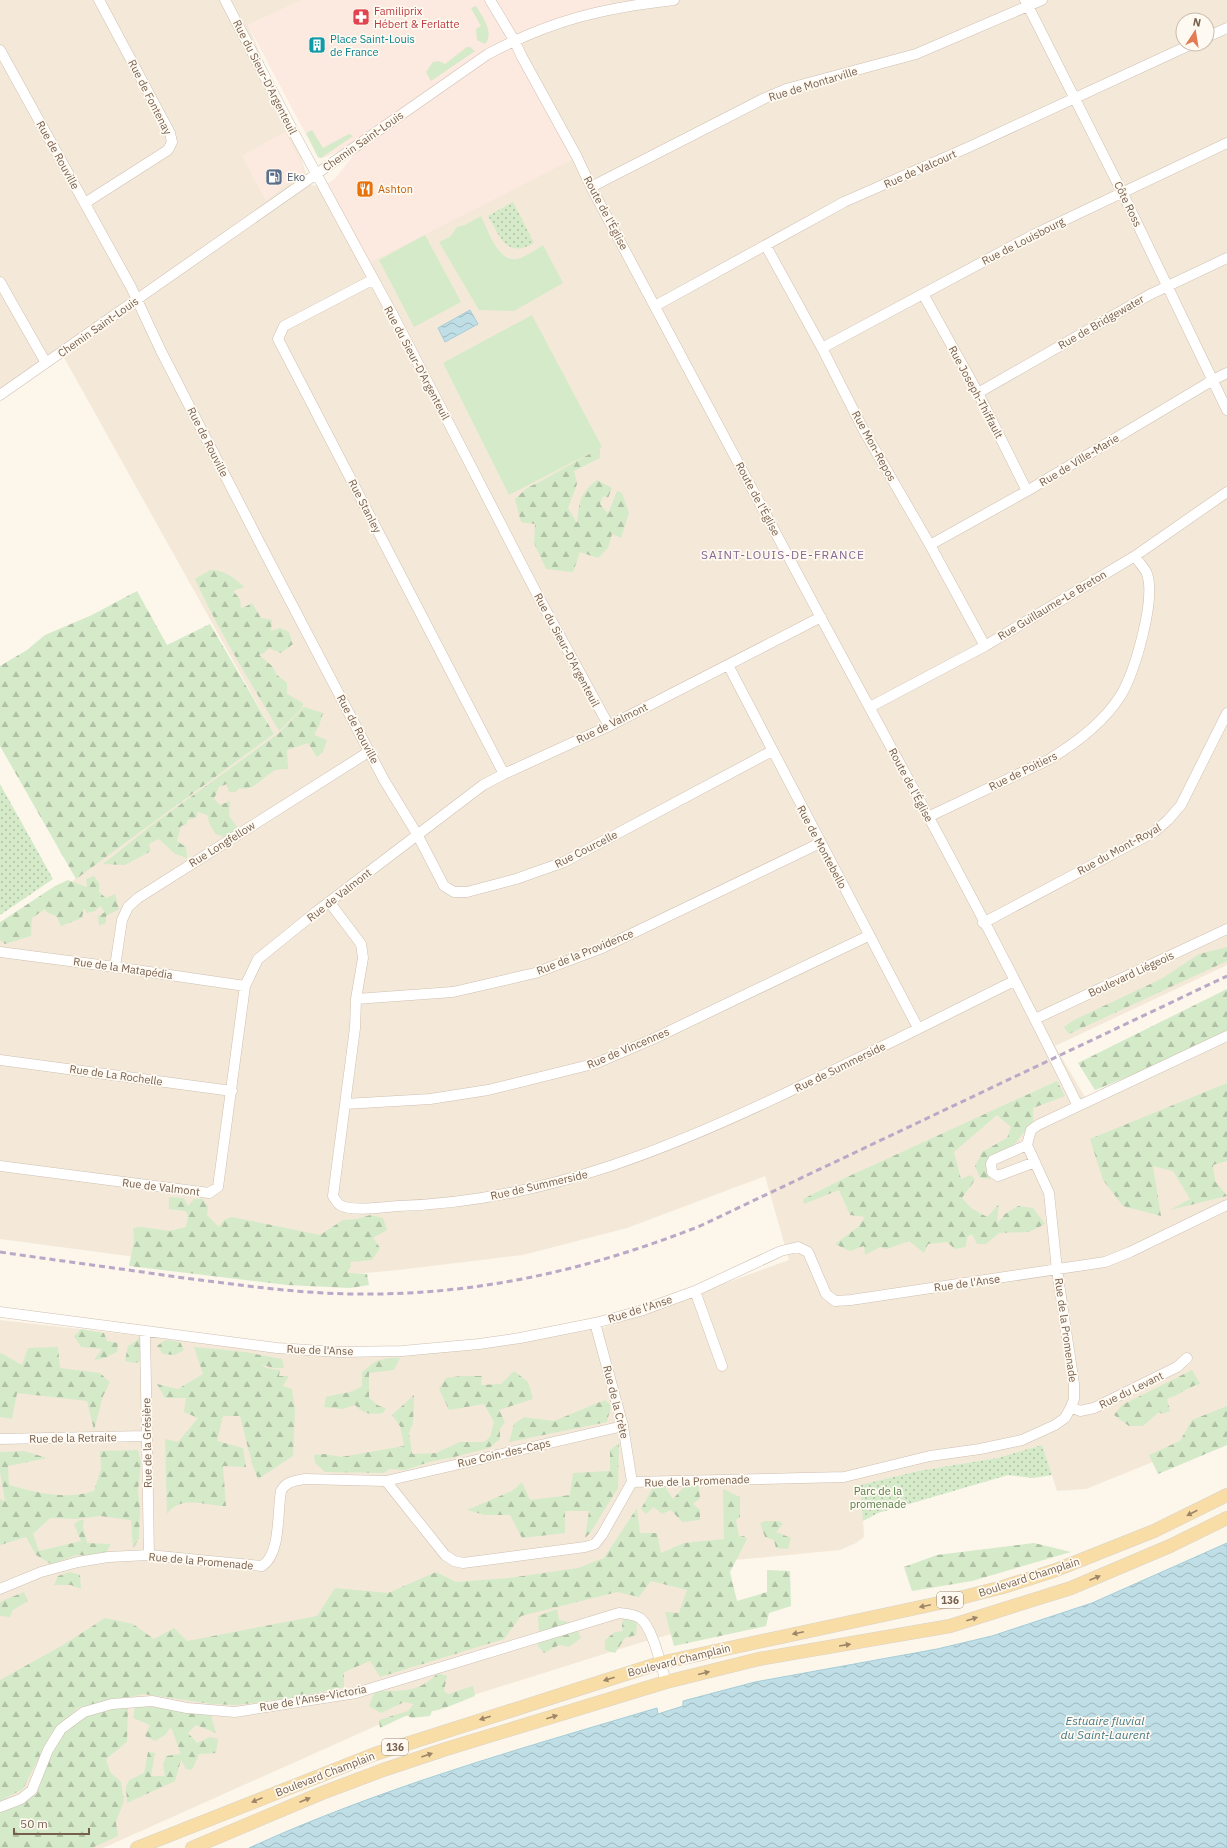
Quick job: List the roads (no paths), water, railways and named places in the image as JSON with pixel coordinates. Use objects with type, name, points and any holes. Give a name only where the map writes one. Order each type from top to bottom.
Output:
[{"type":"main road","name":"Boulevard Champlain","points":[[137,1848],[375,1754],[660,1663],[944,1602],[1056,1570],[1154,1531],[1227,1495]]},
{"type":"main road","name":"Boulevard Champlain","points":[[192,1848],[322,1793],[383,1770],[446,1749],[666,1682],[759,1659],[950,1626],[1071,1588],[1170,1546],[1227,1518]]},
{"type":"street","name":"Rue de Fontenay","points":[[85,203],[168,150],[172,142],[170,133],[99,0]]},
{"type":"street","name":"Rue du Sieur-D'Argenteuil","points":[[225,0],[372,280],[394,317],[538,596],[609,726]]},
{"type":"street","name":"Route de l'Église","points":[[490,0],[514,40],[591,187],[870,706],[1035,1019],[1078,1106]]},
{"type":"street","name":"Chemin Saint-Louis","points":[[0,394],[488,54],[514,40],[548,26],[581,15],[613,8],[674,0]]},
{"type":"street","name":"Rue de Montarville","points":[[591,187],[765,98],[786,89],[916,54],[1027,3],[1042,0]]},
{"type":"street","name":"Côte Ross","points":[[1027,3],[1122,192],[1227,410]]},
{"type":"street","points":[[1215,33],[1227,28]]},
{"type":"street","name":"Rue de Rouville","points":[[0,50],[3,62],[85,203],[137,299],[161,350],[265,553],[384,780],[417,834]]},
{"type":"street","name":"Rue de Valcourt","points":[[655,306],[844,202],[1175,52]]},
{"type":"street","name":"Rue de Louisbourg","points":[[822,348],[1033,235],[1227,143]]},
{"type":"street","name":"Rue Mon-Repos","points":[[766,246],[822,348],[863,429],[930,545],[984,646]]},
{"type":"street","name":"Rue de Bridgewater","points":[[978,393],[1167,286],[1227,258]]},
{"type":"street","name":"Rue Stanley","points":[[372,280],[284,326],[278,339],[504,774]]},
{"type":"street","points":[[0,282],[46,363]]},
{"type":"street","name":"Rue Joseph-Thiffault","points":[[923,294],[978,393],[1027,491]]},
{"type":"street","name":"Rue de Ville-Marie","points":[[930,545],[1027,491],[1227,373]]},
{"type":"street","name":"Rue Guillaume-Le Breton","points":[[870,706],[984,646],[1135,556],[1227,492]]},
{"type":"street","name":"Rue de Poitiers","points":[[928,817],[1048,760],[1067,749],[1107,712],[1120,695],[1130,674],[1146,619],[1149,595],[1147,574],[1135,556]]},
{"type":"street","name":"Rue de Valmont","points":[[0,1166],[209,1193],[218,1187],[245,986],[258,959],[417,834],[483,785],[609,726],[821,617]]},
{"type":"street","name":"Rue de Montebello","points":[[728,665],[868,936],[918,1028]]},
{"type":"street","name":"Rue du Mont-Royal","points":[[983,922],[1154,832],[1168,820],[1181,805],[1227,714]]},
{"type":"street","name":"Rue Longfellow","points":[[115,967],[122,920],[128,907],[138,898],[370,751]]},
{"type":"street","name":"Rue Courcelle","points":[[417,834],[444,886],[454,892],[467,892],[516,879],[564,862],[772,751]]},
{"type":"street","name":"Rue de la Providence","points":[[356,999],[453,992],[535,973],[602,948],[820,844]]},
{"type":"street","name":"Rue de Summerside","points":[[330,903],[361,944],[363,958],[356,999],[355,1028],[333,1196],[339,1205],[349,1208],[406,1206],[479,1199],[544,1186],[599,1171],[674,1144],[741,1116],[1014,981]]},
{"type":"street","name":"Boulevard Liégeois","points":[[1035,1019],[1227,929]]},
{"type":"street","name":"Rue de Vincennes","points":[[345,1104],[430,1099],[481,1091],[543,1078],[597,1063],[653,1039],[868,936]]},
{"type":"street","name":"Rue de la Matapédia","points":[[0,952],[245,986]]},
{"type":"street","points":[[1034,1162],[998,1176],[992,1172],[991,1164],[993,1160],[1027,1145],[1031,1130],[1038,1125],[1227,1036]]},
{"type":"street","name":"Rue de La Rochelle","points":[[0,1060],[232,1090]]},
{"type":"street","name":"Rue de la Promenade","points":[[0,1589],[41,1572],[78,1562],[108,1557],[149,1555],[262,1566],[269,1562],[275,1547],[281,1492],[285,1485],[293,1481],[305,1479],[386,1481],[446,1555],[454,1561],[463,1563],[577,1548],[595,1544],[602,1536],[632,1482],[844,1477],[930,1456],[980,1449],[1022,1440],[1055,1425],[1065,1418],[1074,1399],[1074,1384],[1057,1270],[1049,1193],[1027,1145]]},
{"type":"street","name":"Rue de l'Anse","points":[[0,1312],[277,1348],[339,1352],[402,1351],[479,1344],[520,1338],[595,1323],[640,1311],[695,1291],[781,1251],[798,1247],[808,1252],[826,1294],[834,1301],[1057,1270],[1111,1260],[1227,1206]]},
{"type":"street","points":[[695,1291],[722,1366]]},
{"type":"street","name":"Rue de la Crète","points":[[595,1323],[623,1426],[632,1482]]},
{"type":"street","name":"Rue de la Grésière","points":[[145,1332],[149,1555]]},
{"type":"street","name":"Rue du Levant","points":[[1071,1407],[1080,1411],[1094,1408],[1177,1367],[1187,1358]]},
{"type":"street","name":"Rue Coin-des-Caps","points":[[386,1481],[623,1426]]},
{"type":"street","name":"Rue de la Retraite","points":[[0,1439],[146,1436]]},
{"type":"street","name":"Rue de l'Anse-Victoria","points":[[0,1807],[21,1799],[32,1790],[48,1750],[61,1729],[84,1712],[112,1704],[152,1702],[187,1708],[235,1712],[356,1693],[618,1613],[632,1614],[648,1628],[666,1682]]},
{"type":"water","points":[[470,310],[478,324],[445,342],[438,328]]},
{"type":"water","name":"Estuaire fluvial du Saint-Laurent","points":[[1227,1543],[1227,1848],[249,1848],[298,1826],[399,1788],[502,1754],[657,1708],[658,1714],[683,1706],[683,1701],[755,1682],[937,1649],[992,1636],[1092,1603]]},
{"type":"railway","points":[[0,1252],[184,1278],[288,1290],[330,1293],[351,1294],[441,1291],[529,1278],[615,1256],[700,1226],[1227,976]]},
{"type":"place","name":"Familiprix Hébert & Ferlatte","points":[[361,17]]},
{"type":"place","name":"Place Saint-Louis de France","points":[[317,45]]},
{"type":"place","name":"Eko","points":[[274,177]]},
{"type":"place","name":"Ashton","points":[[365,189]]},
{"type":"district","name":"SAINT-LOUIS-DE-FRANCE","points":[[783,554]]},
{"type":"park label","name":"Parc de la promenade","points":[[878,1497]]}]
